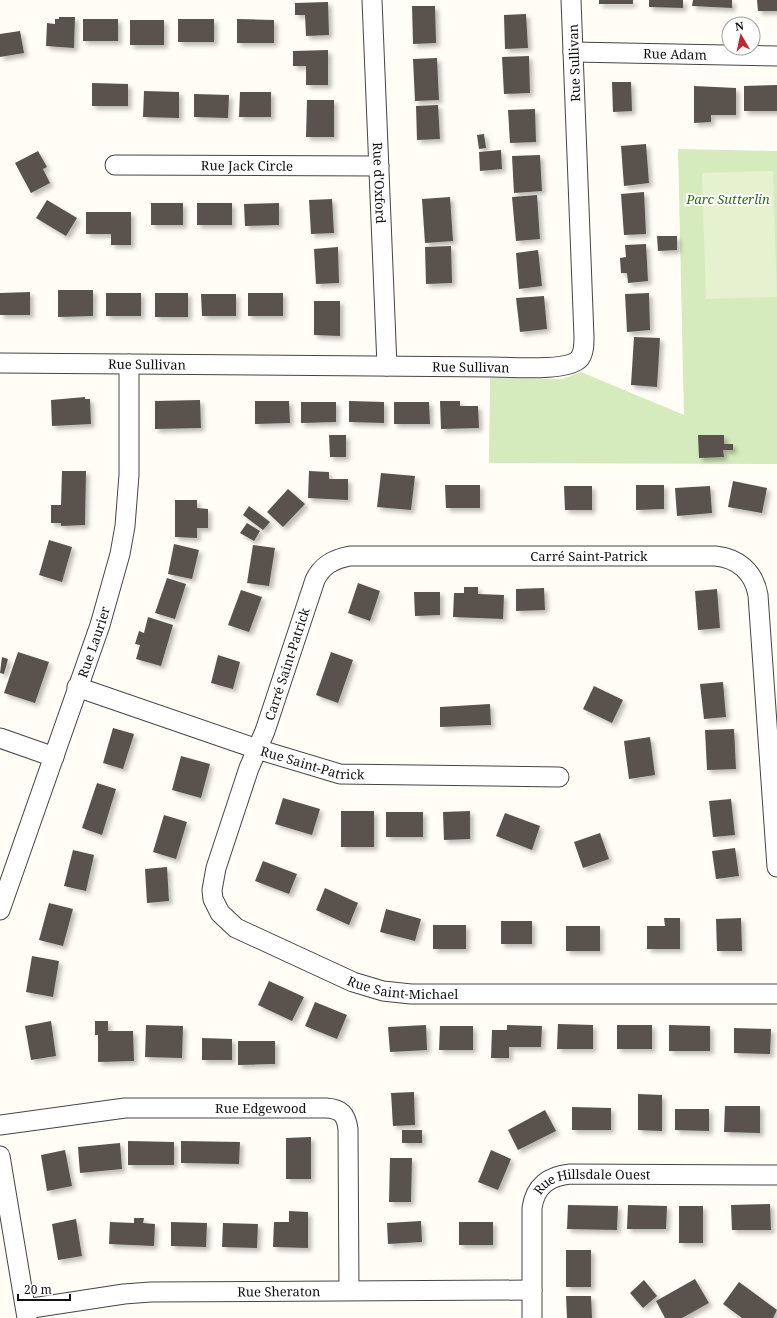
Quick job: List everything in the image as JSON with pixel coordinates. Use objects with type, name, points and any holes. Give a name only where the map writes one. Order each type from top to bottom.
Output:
[{"type":"street","name":"Rue d'Oxford","points":[[372,0],[387,366]]},
{"type":"street","name":"Rue Sullivan","points":[[0,363],[387,366],[571,365],[580,358],[584,337],[571,0]]},
{"type":"street","name":"Rue Adam","points":[[573,52],[777,56]]},
{"type":"street","name":"Rue Jack Circle","points":[[115,165],[378,166]]},
{"type":"street","name":"Rue Laurier","points":[[0,910],[108,600],[123,540],[129,475],[129,364]]},
{"type":"street","name":"Carré Saint-Patrick","points":[[257,749],[265,731],[315,580],[321,570],[334,560],[358,556],[722,557],[743,566],[750,572],[757,588],[777,867]]},
{"type":"street","name":"Rue Saint-Patrick","points":[[77,687],[257,749],[340,774],[559,777]]},
{"type":"street","points":[[0,738],[54,757]]},
{"type":"street","name":"Rue Saint-Michael","points":[[257,749],[249,768],[213,880],[212,890],[216,907],[226,920],[236,928],[353,982],[372,989],[396,994],[777,994]]},
{"type":"street","name":"Rue Edgewood","points":[[0,1125],[125,1108],[326,1108],[339,1110],[347,1118],[348,1129],[349,1290]]},
{"type":"street","points":[[0,1156],[26,1314]]},
{"type":"street","name":"Rue Hillsdale Ouest","points":[[532,1318],[533,1199],[540,1186],[553,1177],[570,1174],[777,1174]]},
{"type":"street","name":"Rue Sheraton","points":[[26,1314],[136,1292],[532,1290]]},
{"type":"green space","name":"Parc Sutterlin","points":[[678,149],[777,151],[777,464],[489,463],[490,378],[562,379],[581,372],[684,415]]},
{"type":"green space","points":[[773,171],[777,297],[706,299],[702,173]]},
{"type":"building","points":[[599,0],[633,0],[633,4],[599,4]]},
{"type":"building","points":[[649,0],[683,0],[683,8],[649,7]]},
{"type":"building","points":[[693,0],[732,0],[732,8],[692,6]]},
{"type":"building","points":[[757,0],[777,0],[777,11],[758,11]]},
{"type":"building","points":[[328,2],[329,35],[306,36],[305,15],[295,15],[295,3]]},
{"type":"building","points":[[412,6],[435,6],[436,43],[413,44]]},
{"type":"building","points":[[526,14],[528,48],[505,49],[504,15]]},
{"type":"building","points":[[59,17],[75,17],[74,48],[46,46],[47,23],[55,24],[55,19],[59,19]]},
{"type":"building","points":[[83,19],[118,19],[118,41],[83,41]]},
{"type":"building","points":[[178,19],[214,19],[214,42],[178,42]]},
{"type":"building","points":[[237,19],[274,20],[274,43],[237,43]]},
{"type":"building","points":[[130,20],[164,20],[164,45],[130,45]]},
{"type":"building","points":[[20,31],[24,53],[0,57],[0,34]]},
{"type":"building","points":[[328,50],[328,85],[306,85],[306,66],[293,66],[293,51]]},
{"type":"building","points":[[529,56],[530,93],[504,94],[502,57]]},
{"type":"building","points":[[437,58],[439,100],[415,101],[413,59]]},
{"type":"building","points":[[612,82],[631,82],[632,111],[613,112]]},
{"type":"building","points":[[92,83],[128,84],[128,106],[92,106]]},
{"type":"building","points":[[777,85],[777,111],[744,111],[744,86]]},
{"type":"building","points":[[694,86],[736,88],[736,115],[711,115],[711,122],[694,123]]},
{"type":"building","points":[[144,91],[179,92],[179,118],[143,117]]},
{"type":"building","points":[[240,92],[271,92],[271,117],[239,117]]},
{"type":"building","points":[[194,94],[229,95],[228,118],[194,117]]},
{"type":"building","points":[[307,100],[334,100],[334,137],[306,137]]},
{"type":"building","points":[[438,105],[440,139],[417,140],[416,106]]},
{"type":"building","points":[[535,109],[536,142],[510,143],[508,110]]},
{"type":"building","points":[[484,134],[486,148],[479,149],[477,135]]},
{"type":"building","points":[[646,144],[649,183],[624,186],[621,146]]},
{"type":"building","points":[[501,150],[502,169],[480,171],[479,152]]},
{"type":"building","points":[[38,151],[47,167],[43,169],[50,183],[31,193],[15,163]]},
{"type":"building","points":[[540,155],[542,191],[514,193],[512,156]]},
{"type":"building","points":[[644,192],[646,234],[624,235],[621,194]]},
{"type":"building","points":[[537,195],[540,239],[516,241],[512,197]]},
{"type":"building","points":[[450,197],[453,241],[425,243],[422,199]]},
{"type":"building","points":[[332,199],[334,233],[311,234],[309,200]]},
{"type":"building","points":[[47,200],[77,218],[66,236],[36,218]]},
{"type":"building","points":[[151,203],[183,203],[183,225],[151,225]]},
{"type":"building","points":[[197,203],[232,203],[232,225],[197,225]]},
{"type":"building","points":[[279,203],[279,225],[245,226],[244,204]]},
{"type":"building","points":[[86,212],[131,212],[131,245],[111,245],[111,234],[86,234]]},
{"type":"building","points":[[657,236],[677,236],[677,250],[658,251]]},
{"type":"building","points":[[646,244],[648,281],[628,283],[627,273],[621,273],[620,258],[626,257],[625,245]]},
{"type":"building","points":[[451,246],[452,283],[426,284],[425,247]]},
{"type":"building","points":[[338,247],[339,283],[316,284],[314,249]]},
{"type":"building","points":[[538,250],[542,286],[519,289],[516,253]]},
{"type":"building","points":[[58,290],[93,290],[93,316],[58,317]]},
{"type":"building","points":[[30,292],[30,315],[0,315],[0,293]]},
{"type":"building","points":[[106,293],[141,293],[141,316],[106,316]]},
{"type":"building","points":[[155,293],[188,293],[188,317],[155,317]]},
{"type":"building","points":[[248,293],[283,293],[283,316],[248,316]]},
{"type":"building","points":[[649,293],[650,330],[627,332],[625,294]]},
{"type":"building","points":[[201,294],[236,294],[236,316],[202,316]]},
{"type":"building","points":[[544,296],[547,329],[520,332],[516,298]]},
{"type":"building","points":[[314,301],[340,301],[340,336],[314,335]]},
{"type":"building","points":[[634,337],[660,338],[657,387],[631,385]]},
{"type":"building","points":[[85,397],[85,399],[90,399],[91,424],[52,426],[51,400]]},
{"type":"building","points":[[200,400],[201,428],[155,429],[155,401]]},
{"type":"building","points":[[255,401],[289,401],[290,423],[255,424]]},
{"type":"building","points":[[349,401],[384,402],[384,423],[349,422]]},
{"type":"building","points":[[440,401],[460,401],[460,406],[478,406],[479,428],[441,429]]},
{"type":"building","points":[[301,402],[336,402],[336,422],[301,423]]},
{"type":"building","points":[[394,402],[429,402],[430,424],[394,424]]},
{"type":"building","points":[[329,435],[346,435],[346,457],[330,457]]},
{"type":"building","points":[[698,435],[724,435],[724,444],[733,444],[733,450],[723,450],[724,457],[699,458]]},
{"type":"building","points":[[62,471],[86,471],[85,525],[61,526],[61,523],[51,523],[51,505],[61,505]]},
{"type":"building","points":[[309,471],[329,472],[329,479],[348,479],[348,500],[308,498]]},
{"type":"building","points":[[381,473],[415,476],[411,510],[377,507]]},
{"type":"building","points":[[733,481],[767,488],[762,513],[728,507]]},
{"type":"building","points":[[445,485],[480,485],[480,508],[446,508]]},
{"type":"building","points":[[636,485],[664,485],[664,509],[636,510]]},
{"type":"building","points":[[564,486],[592,486],[592,510],[565,510]]},
{"type":"building","points":[[710,486],[712,513],[677,516],[675,488]]},
{"type":"building","points":[[288,489],[305,504],[283,527],[267,512]]},
{"type":"building","points":[[175,500],[197,500],[197,508],[208,509],[208,528],[197,528],[197,538],[175,537]]},
{"type":"building","points":[[249,506],[270,522],[263,530],[243,515]]},
{"type":"building","points":[[247,523],[260,531],[254,541],[240,533]]},
{"type":"building","points":[[49,540],[72,547],[62,582],[39,575]]},
{"type":"building","points":[[174,544],[199,550],[192,579],[168,574]]},
{"type":"building","points":[[253,545],[275,548],[269,586],[247,583]]},
{"type":"building","points":[[167,578],[186,584],[175,619],[155,613]]},
{"type":"building","points":[[358,583],[380,591],[370,621],[348,613]]},
{"type":"building","points":[[464,587],[478,587],[478,594],[504,595],[503,619],[453,617],[454,593],[464,593]]},
{"type":"building","points":[[544,588],[545,610],[516,611],[516,589]]},
{"type":"building","points":[[717,589],[720,628],[698,630],[695,591]]},
{"type":"building","points":[[241,590],[262,597],[249,632],[228,625]]},
{"type":"building","points":[[414,592],[440,592],[440,615],[415,616]]},
{"type":"building","points":[[148,617],[173,625],[161,666],[136,659],[140,645],[135,644],[139,631],[144,633]]},
{"type":"building","points":[[18,652],[49,662],[35,703],[4,693]]},
{"type":"building","points":[[331,652],[353,660],[338,703],[316,695]]},
{"type":"building","points":[[218,655],[240,662],[233,689],[211,683]]},
{"type":"building","points":[[2,657],[8,659],[4,674],[0,673]]},
{"type":"building","points":[[723,682],[726,717],[704,719],[700,684]]},
{"type":"building","points":[[594,686],[623,700],[612,723],[583,709]]},
{"type":"building","points":[[490,704],[491,725],[440,727],[440,707]]},
{"type":"building","points":[[113,728],[134,734],[123,769],[103,763]]},
{"type":"building","points":[[734,729],[736,769],[707,770],[705,730]]},
{"type":"building","points":[[650,737],[655,775],[629,779],[624,741]]},
{"type":"building","points":[[181,756],[210,764],[201,798],[172,790]]},
{"type":"building","points":[[97,783],[116,789],[102,835],[82,828]]},
{"type":"building","points":[[283,798],[320,809],[312,835],[275,824]]},
{"type":"building","points":[[731,799],[735,835],[713,837],[709,801]]},
{"type":"building","points":[[341,811],[374,811],[374,847],[341,847]]},
{"type":"building","points":[[470,811],[470,839],[444,840],[443,812]]},
{"type":"building","points":[[386,812],[423,812],[423,837],[386,837]]},
{"type":"building","points":[[505,813],[540,826],[532,850],[496,836]]},
{"type":"building","points":[[164,815],[187,822],[176,859],[153,852]]},
{"type":"building","points":[[600,833],[609,859],[583,868],[574,842]]},
{"type":"building","points":[[735,848],[739,876],[716,879],[712,851]]},
{"type":"building","points":[[73,850],[94,855],[86,891],[64,886]]},
{"type":"building","points":[[263,861],[297,874],[289,894],[255,881]]},
{"type":"building","points":[[167,867],[169,901],[147,903],[145,869]]},
{"type":"building","points":[[325,888],[358,903],[349,925],[316,910]]},
{"type":"building","points":[[49,903],[73,909],[63,946],[39,940]]},
{"type":"building","points":[[386,909],[421,919],[415,941],[380,932]]},
{"type":"building","points":[[664,918],[680,918],[680,949],[647,949],[647,926],[665,926]]},
{"type":"building","points":[[741,918],[742,951],[717,951],[716,919]]},
{"type":"building","points":[[501,921],[532,921],[532,944],[501,944]]},
{"type":"building","points":[[433,925],[466,925],[466,949],[433,949]]},
{"type":"building","points":[[566,926],[600,926],[600,951],[566,951]]},
{"type":"building","points":[[32,956],[59,961],[53,997],[26,992]]},
{"type":"building","points":[[269,981],[304,997],[292,1021],[258,1005]]},
{"type":"building","points":[[315,1002],[347,1015],[337,1039],[305,1026]]},
{"type":"building","points":[[51,1021],[56,1056],[31,1060],[25,1026]]},
{"type":"building","points":[[95,1021],[108,1021],[108,1031],[133,1031],[134,1061],[98,1062],[98,1035],[95,1035]]},
{"type":"building","points":[[558,1024],[593,1025],[593,1049],[557,1049]]},
{"type":"building","points":[[146,1025],[183,1026],[182,1058],[145,1057]]},
{"type":"building","points":[[426,1025],[427,1050],[390,1052],[388,1027]]},
{"type":"building","points":[[507,1025],[542,1026],[541,1047],[509,1047],[509,1058],[491,1058],[492,1030],[507,1030]]},
{"type":"building","points":[[617,1025],[652,1025],[652,1049],[617,1049]]},
{"type":"building","points":[[669,1025],[710,1026],[710,1051],[669,1051]]},
{"type":"building","points":[[440,1026],[473,1026],[473,1050],[439,1050]]},
{"type":"building","points":[[734,1028],[771,1029],[770,1054],[734,1053]]},
{"type":"building","points":[[202,1038],[232,1039],[232,1060],[202,1060]]},
{"type":"building","points":[[238,1041],[275,1041],[275,1064],[238,1065]]},
{"type":"building","points":[[414,1092],[415,1125],[393,1126],[391,1093]]},
{"type":"building","points":[[638,1094],[662,1095],[662,1131],[638,1130]]},
{"type":"building","points":[[725,1106],[760,1106],[760,1133],[724,1132]]},
{"type":"building","points":[[572,1107],[611,1108],[611,1130],[572,1130]]},
{"type":"building","points":[[675,1109],[709,1109],[709,1131],[675,1130]]},
{"type":"building","points":[[545,1110],[556,1131],[518,1150],[508,1130]]},
{"type":"building","points":[[402,1130],[422,1130],[422,1143],[402,1143]]},
{"type":"building","points":[[311,1137],[311,1179],[286,1179],[286,1138]]},
{"type":"building","points":[[128,1141],[174,1142],[174,1165],[128,1165]]},
{"type":"building","points":[[181,1141],[240,1142],[239,1164],[181,1163]]},
{"type":"building","points":[[120,1143],[122,1169],[80,1173],[78,1147]]},
{"type":"building","points":[[65,1150],[72,1186],[47,1191],[41,1155]]},
{"type":"building","points":[[491,1150],[511,1159],[498,1190],[478,1182]]},
{"type":"building","points":[[390,1158],[412,1158],[411,1202],[389,1202]]},
{"type":"building","points":[[770,1204],[771,1230],[732,1230],[731,1205]]},
{"type":"building","points":[[568,1205],[618,1206],[617,1230],[567,1229]]},
{"type":"building","points":[[628,1205],[667,1206],[666,1229],[627,1229]]},
{"type":"building","points":[[679,1206],[703,1206],[703,1243],[679,1243]]},
{"type":"building","points":[[289,1211],[308,1212],[308,1248],[273,1247],[274,1222],[289,1222]]},
{"type":"building","points":[[134,1218],[144,1218],[143,1223],[155,1224],[154,1246],[109,1244],[110,1222],[134,1223]]},
{"type":"building","points":[[76,1219],[82,1256],[58,1260],[52,1224]]},
{"type":"building","points":[[421,1221],[422,1242],[388,1244],[387,1223]]},
{"type":"building","points":[[171,1222],[207,1223],[206,1247],[171,1246]]},
{"type":"building","points":[[459,1222],[493,1222],[493,1245],[459,1245]]},
{"type":"building","points":[[223,1223],[258,1224],[257,1248],[222,1247]]},
{"type":"building","points":[[566,1250],[591,1250],[591,1287],[566,1287]]},
{"type":"building","points":[[695,1279],[709,1303],[682,1318],[665,1318],[656,1301]]},
{"type":"building","points":[[644,1280],[657,1296],[643,1308],[630,1293]]},
{"type":"building","points":[[739,1282],[777,1310],[773,1318],[742,1318],[723,1304]]},
{"type":"building","points":[[566,1296],[591,1296],[592,1318],[567,1318]]}]
